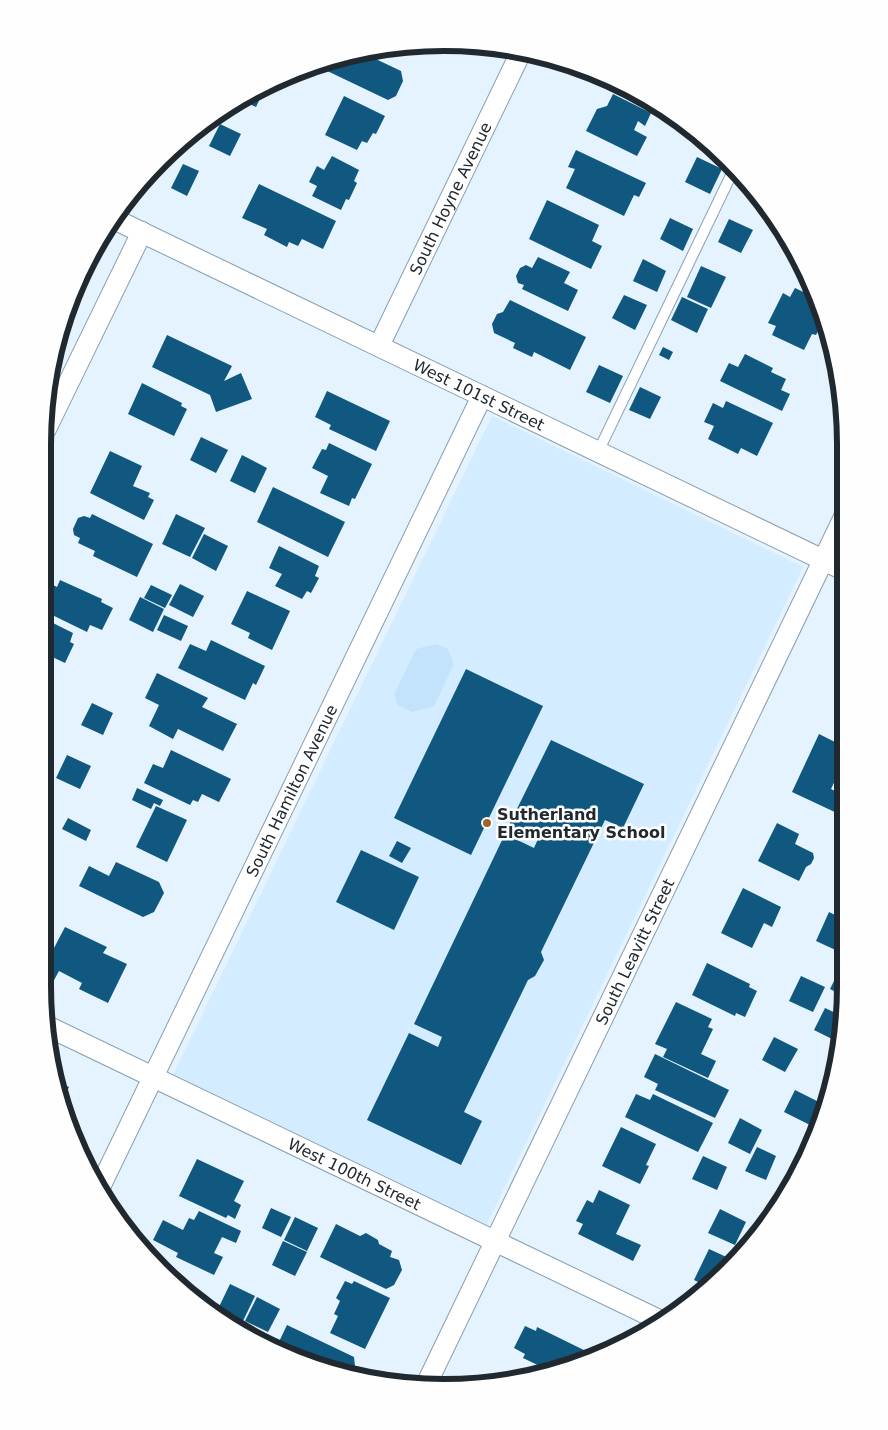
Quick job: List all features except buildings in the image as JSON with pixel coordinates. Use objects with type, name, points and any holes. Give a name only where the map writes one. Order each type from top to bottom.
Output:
[{"type":"street","name":"South Hoyne Avenue","points":[[379,346],[516,58]]},
{"type":"street","name":"West 101st Street","points":[[120,222],[837,566]]},
{"type":"street","points":[[52,416],[142,232]]},
{"type":"street","name":"South Hamilton Avenue","points":[[103,1180],[482,396]]},
{"type":"street","name":"South Leavitt Street","points":[[429,1378],[837,532]]},
{"type":"street","name":"West 100th Street","points":[[54,1029],[654,1318]]},
{"type":"lane","points":[[598,452],[731,176]]},
{"type":"shaded area","name":"Sutherland Elementary School","points":[[492,416],[803,567],[486,1226],[173,1075]]},
{"type":"shaded area","points":[[436,644],[448,649],[454,664],[434,706],[412,712],[398,705],[394,695],[416,649]]},
{"type":"place","name":"Sutherland Elementary School","points":[[487,823]]}]
